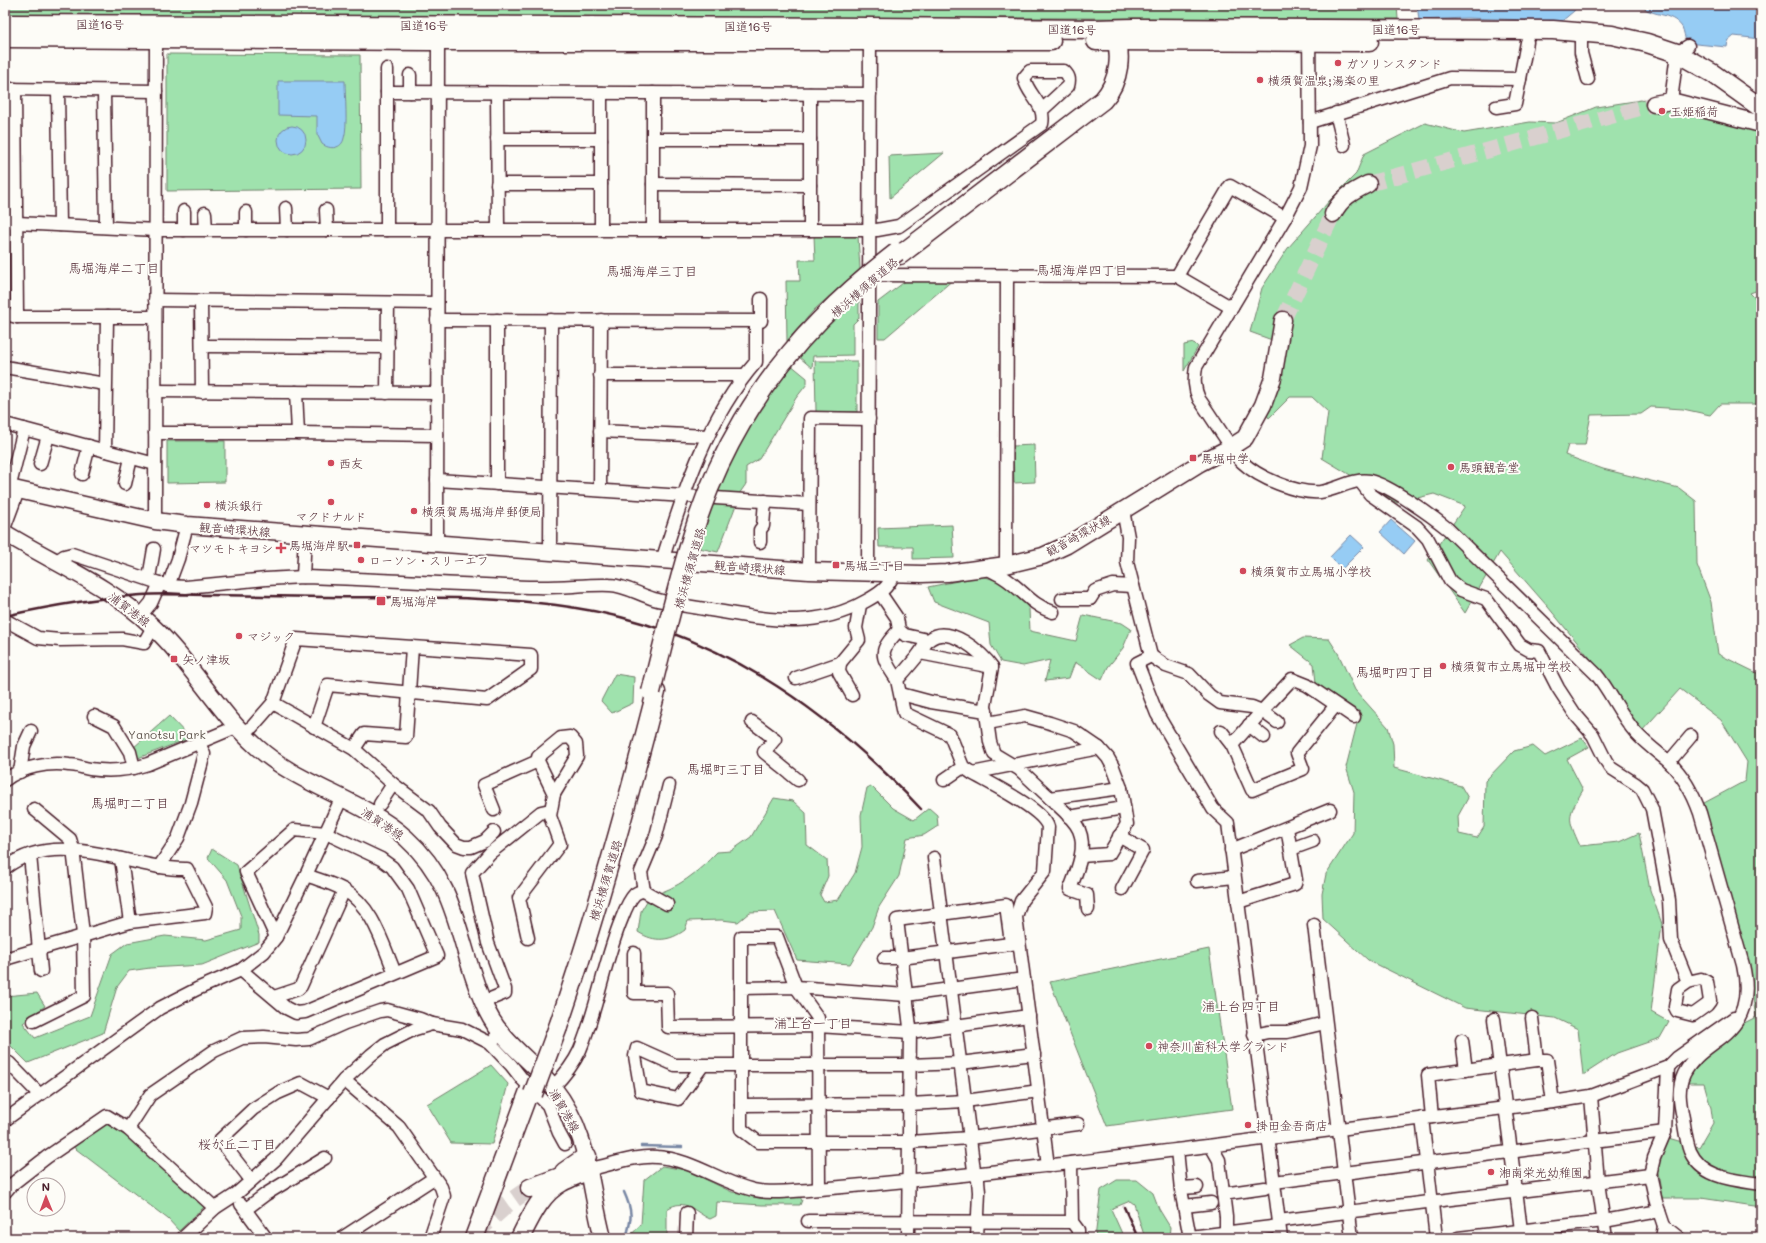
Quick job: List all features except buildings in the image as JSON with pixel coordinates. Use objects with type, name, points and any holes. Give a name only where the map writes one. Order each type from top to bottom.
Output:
[{"type":"highway","name":"国道16号","points":[[5,24],[156,32]]},
{"type":"highway","name":"国道16号","points":[[5,38],[156,32],[870,34],[1113,37],[1553,30],[1612,35],[1627,39]]},
{"type":"highway","name":"国道16号","points":[[1309,35],[1527,42],[1581,42],[1627,39]]},
{"type":"highway","name":"横浜横須賀道路","points":[[480,1238],[555,1026],[602,872],[697,538],[714,491],[743,430],[771,386],[809,339],[854,294],[899,254],[1103,100],[1112,89],[1116,78],[1118,61],[1113,37]]},
{"type":"highway","points":[[1627,39],[1682,49],[1712,73],[1761,108]]},
{"type":"highway","name":"横浜横須賀道路","points":[[474,1238],[531,1093]]},
{"type":"highway","points":[[530,1188],[588,1162]]},
{"type":"highway","points":[[520,1238],[536,1207],[551,1190],[588,1162]]},
{"type":"main road","points":[[1654,104],[1671,101],[1761,124]]},
{"type":"main road","points":[[1333,214],[1345,197],[1368,184]]},
{"type":"main road","name":"観音崎環状線","points":[[11,489],[155,521],[187,525],[809,571],[894,574],[947,573],[987,568],[1028,560],[1054,551],[1200,463],[1245,438],[1263,405],[1273,378],[1283,320]]},
{"type":"main road","name":"浦賀港線","points":[[5,532],[105,590],[153,626],[174,649],[239,730],[262,752],[286,768],[342,797],[388,824],[405,837],[420,852],[442,883],[452,904],[495,1038],[553,1088],[582,1138],[603,1238]]},
{"type":"street","points":[[155,521],[156,32]]},
{"type":"street","points":[[437,544],[438,33]]},
{"type":"street","points":[[868,573],[870,34]]},
{"type":"street","points":[[1309,35],[1310,146],[1303,181],[1296,200],[1196,367],[1194,377],[1195,389],[1199,399],[1242,462],[1265,477],[1297,490],[1320,492],[1360,481],[1371,482],[1380,485],[1434,517],[1596,674],[1607,687],[1632,728],[1669,762],[1684,779],[1695,798],[1726,904],[1746,979],[1746,1001],[1740,1015],[1720,1039],[1690,1062],[1683,1075],[1679,1099],[1687,1141],[1696,1160],[1716,1176],[1761,1184]]},
{"type":"street","points":[[1496,107],[1515,104],[1527,42]]},
{"type":"street","points":[[1581,42],[1581,53],[1588,79]]},
{"type":"street","points":[[1671,101],[1682,49]]},
{"type":"street","points":[[387,69],[387,230]]},
{"type":"street","points":[[410,75],[410,92]]},
{"type":"street","points":[[1310,122],[1450,78],[1520,79]]},
{"type":"street","points":[[17,317],[11,222],[10,89],[156,91]]},
{"type":"street","points":[[58,90],[60,225]]},
{"type":"street","points":[[104,90],[106,227]]},
{"type":"street","points":[[387,92],[870,94]]},
{"type":"street","points":[[497,93],[498,229]]},
{"type":"street","points":[[601,93],[601,229]]},
{"type":"street","points":[[653,93],[653,229]]},
{"type":"street","points":[[810,94],[810,230]]},
{"type":"street","points":[[11,222],[156,230],[888,229],[899,226],[1042,124],[1044,116],[1042,110]]},
{"type":"street","points":[[1336,113],[1344,145]]},
{"type":"street","points":[[498,138],[601,139]]},
{"type":"street","points":[[653,139],[810,139]]},
{"type":"street","points":[[498,184],[601,184]]},
{"type":"street","points":[[653,184],[810,185]]},
{"type":"street","points":[[1177,276],[1230,186],[1285,218]]},
{"type":"street","points":[[286,208],[287,230]]},
{"type":"street","points":[[326,210],[327,230]]},
{"type":"street","points":[[184,211],[184,230]]},
{"type":"street","points":[[246,212],[246,230]]},
{"type":"street","points":[[205,213],[206,230]]},
{"type":"street","points":[[870,275],[1177,276],[1232,308]]},
{"type":"street","points":[[1006,565],[1007,276]]},
{"type":"street","points":[[437,320],[761,321],[761,299]]},
{"type":"street","points":[[155,300],[437,303]]},
{"type":"street","points":[[201,301],[202,392]]},
{"type":"street","points":[[387,393],[388,303]]},
{"type":"street","points":[[5,314],[17,317],[156,317]]},
{"type":"street","points":[[105,450],[107,317]]},
{"type":"street","points":[[497,320],[497,484]]},
{"type":"street","points":[[550,553],[551,320]]},
{"type":"street","points":[[600,490],[601,320]]},
{"type":"street","points":[[662,561],[683,496],[708,436],[745,375],[756,362],[756,321]]},
{"type":"street","points":[[202,346],[388,347]]},
{"type":"street","points":[[5,367],[105,384]]},
{"type":"street","points":[[600,375],[745,375]]},
{"type":"street","points":[[155,391],[437,393]]},
{"type":"street","points":[[296,392],[298,433]]},
{"type":"street","points":[[809,571],[810,418],[869,419]]},
{"type":"street","points":[[5,424],[155,464]]},
{"type":"street","points":[[5,526],[11,489],[24,429]]},
{"type":"street","points":[[600,431],[708,436]]},
{"type":"street","points":[[155,433],[437,435]]},
{"type":"street","points":[[40,464],[48,436]]},
{"type":"street","points":[[82,474],[90,446]]},
{"type":"street","points":[[125,484],[131,458]]},
{"type":"street","points":[[437,480],[809,504]]},
{"type":"street","points":[[1360,481],[1370,494],[1417,527],[1428,539],[1450,581],[1461,590],[1486,599],[1520,645],[1529,650],[1539,652],[1558,688],[1593,735],[1611,768],[1642,789],[1652,808],[1669,900],[1671,940],[1688,982]]},
{"type":"street","points":[[760,542],[760,530],[763,526],[765,501]]},
{"type":"street","points":[[1123,510],[1128,537],[1127,562],[1151,656],[1166,666],[1189,674],[1209,695],[1220,703],[1252,707],[1262,711],[1277,722]]},
{"type":"street","points":[[140,616],[164,584],[178,559],[187,525]]},
{"type":"street","points":[[303,577],[305,534]]},
{"type":"street","points":[[149,578],[154,549]]},
{"type":"street","points":[[56,561],[64,556],[72,554],[164,584],[194,587],[266,579],[303,577],[539,587],[612,584],[655,599],[753,618],[793,621],[828,617],[860,605],[887,587],[894,574]]},
{"type":"street","points":[[987,568],[996,575],[1003,577],[1035,604],[1053,612]]},
{"type":"street","points":[[1062,599],[1090,599],[1095,591],[1113,584],[1133,586]]},
{"type":"street","points":[[880,593],[897,618],[899,630],[905,635],[928,640]]},
{"type":"street","points":[[796,678],[840,662],[859,640],[856,628],[860,605]]},
{"type":"street","points":[[5,620],[38,638],[60,640],[122,639],[144,643],[153,626]]},
{"type":"street","points":[[899,630],[884,647],[884,661],[897,680],[904,713],[950,735],[967,770],[1016,798],[1046,821],[1047,867],[1021,901],[1017,910],[1015,943]]},
{"type":"street","points":[[897,680],[920,653],[928,640],[934,636],[951,634],[987,659],[992,667],[985,706],[990,742],[994,754],[1019,770],[1050,798],[1079,828],[1081,837],[1081,856],[1070,889],[1087,895],[1088,909]]},
{"type":"street","points":[[5,780],[33,767],[57,764],[91,769],[116,770],[134,768],[148,764],[199,743],[252,727],[273,703],[296,639],[532,655],[531,669],[487,700],[328,685],[314,727]]},
{"type":"street","points":[[354,749],[364,734],[406,737],[412,648]]},
{"type":"street","points":[[920,653],[992,667]]},
{"type":"street","points":[[1151,656],[1137,663],[1157,714],[1213,809],[1228,823],[1268,1138],[1269,1185],[1280,1228]]},
{"type":"street","points":[[840,662],[839,672],[852,695]]},
{"type":"street","points":[[1232,746],[1249,725],[1292,679],[1307,685],[1354,717]]},
{"type":"street","points":[[901,694],[931,702],[986,711]]},
{"type":"street","points":[[273,703],[354,749],[393,784],[429,811],[440,827],[456,844],[464,847],[471,847],[480,844],[494,832]]},
{"type":"street","points":[[1221,731],[1232,746],[1252,790],[1303,769],[1297,752],[1336,705]]},
{"type":"street","points":[[94,716],[114,726],[130,752],[134,768]]},
{"type":"street","points":[[988,723],[1025,716],[1074,731],[1099,748],[1113,767],[1121,788],[1127,824],[1109,854],[1081,856]]},
{"type":"street","points":[[752,722],[775,739],[764,752],[798,780]]},
{"type":"street","points":[[1249,725],[1264,737]]},
{"type":"street","points":[[20,772],[24,746],[31,731]]},
{"type":"street","points":[[1669,762],[1691,736]]},
{"type":"street","points":[[528,938],[519,898],[560,844],[550,816],[550,810],[554,794],[577,756],[576,744],[570,737],[561,738],[538,757],[538,761],[554,794]]},
{"type":"street","points":[[159,867],[178,838],[191,803],[204,754],[199,743]]},
{"type":"street","points":[[944,780],[967,770],[982,773],[1010,765],[1099,748]]},
{"type":"street","points":[[494,810],[484,785],[538,761]]},
{"type":"street","points":[[380,804],[393,784]]},
{"type":"street","points":[[644,891],[641,872],[660,833],[669,785]]},
{"type":"street","points":[[1050,798],[1121,788]]},
{"type":"street","points":[[5,1120],[160,1008],[241,970],[264,952],[276,937],[342,797]]},
{"type":"street","points":[[1069,817],[1124,808]]},
{"type":"street","points":[[34,809],[70,840],[73,849],[83,934],[84,996],[34,1021]]},
{"type":"street","points":[[483,1002],[501,996],[505,989],[488,943],[472,873],[490,853],[541,812],[550,810]]},
{"type":"street","points":[[1231,850],[1330,810]]},
{"type":"street","points":[[1238,902],[1295,884],[1296,880],[1287,828]]},
{"type":"street","points":[[241,970],[286,1008],[296,1013],[304,1012],[437,956],[408,889],[392,867],[326,833],[294,830],[246,872],[276,937]]},
{"type":"street","points":[[1119,836],[1143,850],[1122,889]]},
{"type":"street","points":[[1291,849],[1313,841]]},
{"type":"street","points":[[480,844],[490,853]]},
{"type":"street","points":[[5,959],[83,934],[130,922],[205,912],[206,907],[188,870],[168,870],[73,849],[56,850],[30,855],[6,864]]},
{"type":"street","points":[[30,855],[41,971]]},
{"type":"street","points":[[934,858],[974,1170],[977,1174],[979,1192],[977,1238]]},
{"type":"street","points":[[121,859],[130,922]]},
{"type":"street","points":[[306,875],[344,890],[351,895],[370,916],[395,973]]},
{"type":"street","points":[[1197,881],[1234,877]]},
{"type":"street","points":[[274,997],[298,989],[303,984],[344,890]]},
{"type":"street","points":[[644,891],[667,904]]},
{"type":"street","points":[[553,1088],[567,1071],[579,1051],[591,1020],[603,973],[617,930],[627,906],[634,895],[644,891]]},
{"type":"street","points":[[908,1238],[910,1032],[897,920],[1006,905],[1024,979],[1048,1166]]},
{"type":"street","points":[[1314,925],[1352,1238]]},
{"type":"street","points":[[819,1189],[819,1142],[818,1104],[818,1018],[796,987],[777,937],[741,937],[741,1129],[758,1142],[819,1142],[909,1142],[970,1138],[1078,1124]]},
{"type":"street","points":[[884,958],[902,958],[1015,943]]},
{"type":"street","points":[[634,953],[634,993],[667,993],[668,1027],[818,1026],[910,1032],[1029,1016]]},
{"type":"street","points":[[741,988],[796,987],[906,994],[1024,979]]},
{"type":"street","points":[[128,1129],[150,1095],[214,1051],[242,1038],[264,1037],[296,1040],[309,1039],[345,1023],[387,1010],[420,1019],[432,1024],[462,1029],[495,1038],[511,1065],[522,1079],[548,1105],[559,1134],[565,1144]]},
{"type":"street","points":[[588,1162],[658,1157],[691,1166],[755,1190],[770,1192],[819,1189],[977,1174],[1211,1146],[1591,1096],[1668,1067],[1677,1058],[1727,1021],[1740,1015]]},
{"type":"street","points":[[1532,1018],[1537,1060]]},
{"type":"street","points":[[1494,1019],[1512,1152],[1521,1234]]},
{"type":"street","points":[[1254,1035],[1268,1032],[1287,1032],[1325,1023]]},
{"type":"street","points":[[183,1238],[215,1208],[235,1195],[276,1159],[344,1080],[371,1055],[385,1044],[415,1028],[432,1024]]},
{"type":"street","points":[[1462,1040],[1466,1070]]},
{"type":"street","points":[[704,1065],[678,1099],[640,1091],[635,1056],[637,1048],[675,1064],[909,1066],[960,1063],[1034,1054]]},
{"type":"street","points":[[1436,1238],[1427,1163],[1428,1075],[1537,1060],[1547,1060],[1553,1102]]},
{"type":"street","points":[[5,1066],[9,1063],[39,1094]]},
{"type":"street","points":[[1668,1067],[1665,1132],[1654,1158],[1650,1175],[1663,1232],[1679,1238]]},
{"type":"street","points":[[344,1080],[399,1127],[441,1187],[444,1196],[428,1237]]},
{"type":"street","points":[[251,1180],[220,1140],[253,1108],[278,1093],[301,1083],[328,1098]]},
{"type":"street","points":[[741,1105],[909,1104],[965,1101],[1039,1091]]},
{"type":"street","points":[[1591,1096],[1598,1182],[1606,1238]]},
{"type":"street","points":[[5,1192],[11,1185],[47,1157],[107,1116],[128,1129],[215,1208]]},
{"type":"street","points":[[1224,1194],[1269,1185],[1344,1174],[1665,1132]]},
{"type":"street","points":[[1211,1146],[1219,1160],[1224,1194],[1226,1232]]},
{"type":"street","points":[[1177,1150],[1180,1188],[1190,1238],[1226,1232],[1280,1228],[1349,1212],[1650,1175]]},
{"type":"street","points":[[246,1209],[266,1194],[325,1158]]},
{"type":"street","points":[[1071,1163],[1072,1222],[1078,1230],[1078,1238]]},
{"type":"street","points":[[342,1238],[434,1178]]},
{"type":"street","points":[[1180,1188],[1197,1187]]},
{"type":"street","points":[[235,1195],[266,1238]]},
{"type":"street","points":[[1184,1206],[1211,1203]]},
{"type":"street","points":[[1458,1238],[1521,1234],[1659,1211]]},
{"type":"street","points":[[686,1238],[687,1213]]},
{"type":"street","points":[[808,1221],[978,1220],[1072,1222]]},
{"type":"green space","points":[[5,5],[1397,5],[1398,19],[5,15]]},
{"type":"green space","points":[[167,54],[360,55],[361,189],[167,191]]},
{"type":"green space","points":[[1641,100],[1761,130],[1761,289],[1750,293],[1761,304],[1761,404],[1720,404],[1710,415],[1683,409],[1651,407],[1641,414],[1591,415],[1585,445],[1568,445],[1565,455],[1603,469],[1679,488],[1696,501],[1697,565],[1711,602],[1718,654],[1761,675],[1761,1207],[1701,1198],[1662,1198],[1657,1166],[1665,1137],[1699,1147],[1713,1123],[1711,1108],[1704,1083],[1681,1083],[1700,1065],[1707,1042],[1756,1017],[1746,956],[1704,803],[1745,781],[1747,762],[1721,720],[1680,689],[1641,732],[1608,680],[1548,607],[1500,552],[1465,613],[1428,560],[1465,506],[1434,494],[1397,503],[1322,458],[1328,412],[1312,397],[1290,397],[1269,418],[1259,405],[1272,375],[1272,340],[1250,332],[1262,288],[1288,248],[1330,200],[1356,174],[1364,154],[1425,123],[1464,133],[1530,122],[1556,123],[1596,107]]},
{"type":"green space","points":[[944,153],[890,198],[889,156]]},
{"type":"green space","points":[[814,236],[858,236],[860,269],[814,310],[787,341],[786,281],[800,281],[799,260],[815,260]]},
{"type":"green space","points":[[859,273],[859,318],[853,324],[853,355],[813,356],[812,368],[786,346]]},
{"type":"green space","points":[[954,279],[885,338],[878,338],[878,302],[907,280]]},
{"type":"green space","points":[[1194,343],[1198,347],[1184,371],[1184,345]]},
{"type":"green space","points":[[779,355],[807,378],[807,384],[796,398],[759,459],[746,467],[746,484],[739,494],[701,491],[699,489],[721,445]]},
{"type":"green space","points":[[815,361],[857,361],[857,412],[816,412]]},
{"type":"green space","points":[[167,441],[225,441],[225,482],[167,483]]},
{"type":"green space","points":[[1034,445],[1035,482],[1014,483],[1013,446]]},
{"type":"green space","points":[[694,502],[736,505],[718,552],[680,544]]},
{"type":"green space","points":[[952,525],[954,558],[913,559],[913,547],[879,547],[878,528]]},
{"type":"green space","points":[[982,576],[1012,585],[1029,609],[1030,631],[1076,641],[1083,615],[1122,623],[1131,629],[1123,648],[1108,667],[1102,680],[1075,662],[1069,678],[1045,681],[1050,660],[1023,666],[1001,662],[991,645],[989,623],[934,602],[928,587]]},
{"type":"green space","points":[[1303,638],[1329,639],[1338,653],[1355,690],[1388,727],[1393,744],[1394,768],[1461,786],[1468,798],[1458,816],[1459,834],[1477,838],[1484,827],[1485,781],[1514,751],[1533,746],[1545,756],[1582,738],[1589,747],[1567,759],[1583,790],[1574,806],[1571,823],[1580,846],[1619,842],[1639,833],[1650,890],[1662,924],[1651,1012],[1669,1022],[1660,1038],[1617,1053],[1583,1075],[1578,1029],[1555,1018],[1465,1008],[1368,960],[1323,919],[1322,894],[1326,874],[1353,833],[1354,792],[1346,767],[1360,712],[1316,683],[1314,664],[1290,645]]},
{"type":"green space","points":[[615,674],[634,677],[633,703],[612,713],[601,701]]},
{"type":"green space","name":"Yanotsu Park","points":[[169,716],[190,738],[138,758],[133,748]]},
{"type":"green space","points":[[871,786],[893,808],[914,820],[929,808],[937,815],[938,826],[924,835],[907,838],[899,876],[879,907],[872,927],[850,964],[797,960],[775,911],[750,912],[738,922],[722,920],[688,921],[685,930],[674,936],[662,939],[650,938],[638,932],[641,911],[650,896],[679,884],[695,873],[717,852],[731,851],[751,837],[774,798],[793,801],[806,813],[807,845],[827,860],[828,876],[820,895],[824,902],[838,900],[855,873],[862,847],[861,815],[867,788]]},
{"type":"green space","points":[[212,849],[237,865],[259,935],[259,942],[202,965],[150,968],[129,971],[117,987],[103,1033],[28,1063],[9,1044],[5,1045],[5,996],[37,993],[45,1006],[23,1023],[35,1038],[90,1016],[112,954],[127,943],[165,936],[206,940],[241,930],[241,916],[227,880],[208,858]]},
{"type":"green space","name":"神奈川歯科大学グランド","points":[[1209,949],[1232,1109],[1107,1126],[1050,982]]},
{"type":"green space","points":[[491,1065],[508,1084],[492,1144],[451,1143],[427,1104]]},
{"type":"green space","points":[[103,1122],[110,1123],[157,1159],[204,1207],[179,1231],[168,1219],[72,1146]]},
{"type":"green space","points":[[662,1166],[686,1170],[732,1192],[773,1198],[799,1196],[802,1200],[800,1205],[762,1205],[717,1202],[716,1216],[710,1219],[685,1205],[674,1206],[667,1209],[667,1238],[631,1238],[632,1234],[641,1224],[644,1180]]},
{"type":"green space","points":[[1117,1180],[1137,1180],[1153,1193],[1159,1209],[1170,1227],[1169,1238],[1145,1238],[1134,1204],[1130,1201],[1111,1209],[1124,1238],[1095,1238],[1101,1190]]},
{"type":"water","points":[[1417,5],[1577,5],[1574,11],[1562,21],[1466,18],[1419,20]]},
{"type":"water","points":[[1641,5],[1761,5],[1761,39],[1734,36],[1728,41],[1727,47],[1686,43],[1683,29],[1677,22],[1672,18],[1645,9]]},
{"type":"water","points":[[278,81],[345,81],[346,126],[343,142],[332,148],[322,144],[317,134],[317,116],[278,115]]},
{"type":"water","points":[[292,126],[302,130],[306,140],[302,150],[292,154],[282,150],[278,140],[282,130]]},
{"type":"water","points":[[1391,520],[1415,541],[1404,554],[1380,532]]},
{"type":"water","points":[[1351,535],[1364,547],[1342,569],[1330,557]]},
{"type":"waterway","points":[[641,1146],[682,1147]]},
{"type":"waterway","points":[[624,1192],[631,1215],[626,1238]]},
{"type":"tunnel","points":[[1368,184],[1654,104]]},
{"type":"tunnel","points":[[1283,320],[1333,214]]},
{"type":"tunnel","points":[[474,1234],[507,1204],[530,1188]]},
{"type":"railway","points":[[5,616],[90,600],[124,596],[167,594],[479,599],[540,603],[622,617],[672,633],[718,653],[763,677],[805,705],[845,737],[884,772],[921,809]]},
{"type":"railway","points":[[1124,1207],[1138,1238]]},
{"type":"place","name":"ガソリンスタンド","points":[[1338,63]]},
{"type":"place","name":"横須賀温泉;湯楽の里","points":[[1260,80]]},
{"type":"place","name":"玉姫稲荷","points":[[1662,111]]},
{"type":"place","name":"馬堀中学","points":[[1193,458]]},
{"type":"place","name":"西友","points":[[331,463]]},
{"type":"place","name":"馬頭観音堂","points":[[1451,467]]},
{"type":"place","name":"マクドナルド","points":[[331,502]]},
{"type":"place","name":"横浜銀行","points":[[207,505]]},
{"type":"place","name":"横須賀馬堀海岸郵便局","points":[[414,511]]},
{"type":"place","name":"馬堀海岸駅","points":[[357,545]]},
{"type":"place","name":"マツモトキヨシ","points":[[281,548]]},
{"type":"place","name":"ローソン・スリーエフ","points":[[361,560]]},
{"type":"place","name":"馬堀三丁目","points":[[836,565]]},
{"type":"place","name":"横須賀市立馬堀小学校","points":[[1243,571]]},
{"type":"place","name":"馬堀海岸","points":[[381,601]]},
{"type":"place","name":"マジック","points":[[239,636]]},
{"type":"place","name":"矢ノ津坂","points":[[174,659]]},
{"type":"place","name":"横須賀市立馬堀中学校","points":[[1443,666]]},
{"type":"place","name":"神奈川歯科大学グランド","points":[[1149,1046]]},
{"type":"place","name":"掛田金吾商店","points":[[1248,1125]]},
{"type":"place","name":"湘南栄光幼稚園","points":[[1491,1172]]},
{"type":"district","name":"馬堀海岸二丁目","points":[[114,267]]},
{"type":"district","name":"馬堀海岸四丁目","points":[[1082,269]]},
{"type":"district","name":"馬堀海岸三丁目","points":[[652,270]]},
{"type":"district","name":"馬堀町四丁目","points":[[1395,671]]},
{"type":"district","name":"馬堀町三丁目","points":[[726,768]]},
{"type":"district","name":"馬堀町二丁目","points":[[130,802]]},
{"type":"district","name":"浦上台四丁目","points":[[1241,1005]]},
{"type":"district","name":"浦上台一丁目","points":[[813,1022]]},
{"type":"district","name":"桜が丘二丁目","points":[[237,1143]]}]
